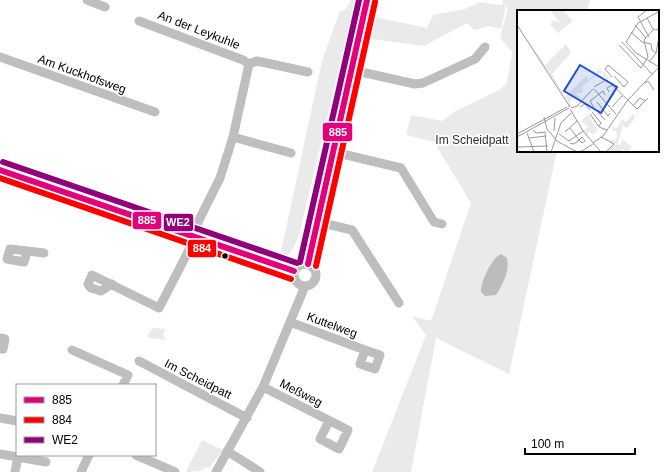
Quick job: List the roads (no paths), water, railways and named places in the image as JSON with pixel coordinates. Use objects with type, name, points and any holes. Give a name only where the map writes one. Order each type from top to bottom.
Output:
[{"type":"street","points":[[87,0],[105,7]]},
{"type":"street","points":[[308,264],[367,0]]},
{"type":"street","name":"An der Leykuhle","points":[[139,21],[243,60],[250,64]]},
{"type":"street","points":[[352,70],[414,84],[423,83],[475,59],[485,47]]},
{"type":"street","name":"Am Kuckhofsweg","points":[[0,58],[155,112]]},
{"type":"street","name":"An der Leykuhle","points":[[250,64],[257,61],[308,72]]},
{"type":"street","name":"An der Leykuhle","points":[[112,284],[158,308],[190,248],[199,220],[220,178],[233,137],[250,64]]},
{"type":"street","points":[[233,137],[291,153]]},
{"type":"street","points":[[334,152],[401,168],[434,222],[442,224]]},
{"type":"street","points":[[0,170],[294,271]]},
{"type":"street","points":[[318,222],[352,230],[399,303]]},
{"type":"street","points":[[0,246],[27,252],[44,253]]},
{"type":"street","points":[[302,264],[308,264],[314,268],[316,275],[314,282],[301,284],[294,278],[294,271],[302,264]]},
{"type":"street","points":[[216,472],[263,387],[291,320],[291,313],[301,284]]},
{"type":"street","name":"Kuttelweg","points":[[291,320],[365,350]]},
{"type":"street","points":[[0,338],[5,339],[2,349],[0,349]]},
{"type":"street","points":[[72,350],[128,375],[124,384]]},
{"type":"street","name":"Im Scheidpatt","points":[[139,361],[247,418]]},
{"type":"street","name":"Meßweg","points":[[263,387],[329,421]]},
{"type":"street","points":[[0,418],[16,421]]},
{"type":"street","points":[[209,472],[227,451]]},
{"type":"street","points":[[227,451],[260,472]]},
{"type":"street","points":[[0,454],[16,456]]},
{"type":"street","points":[[15,472],[18,456],[46,462]]},
{"type":"street","points":[[81,472],[89,456]]},
{"type":"street","points":[[138,456],[175,472]]},
{"type":"street","points":[[158,465],[166,472]]}]
